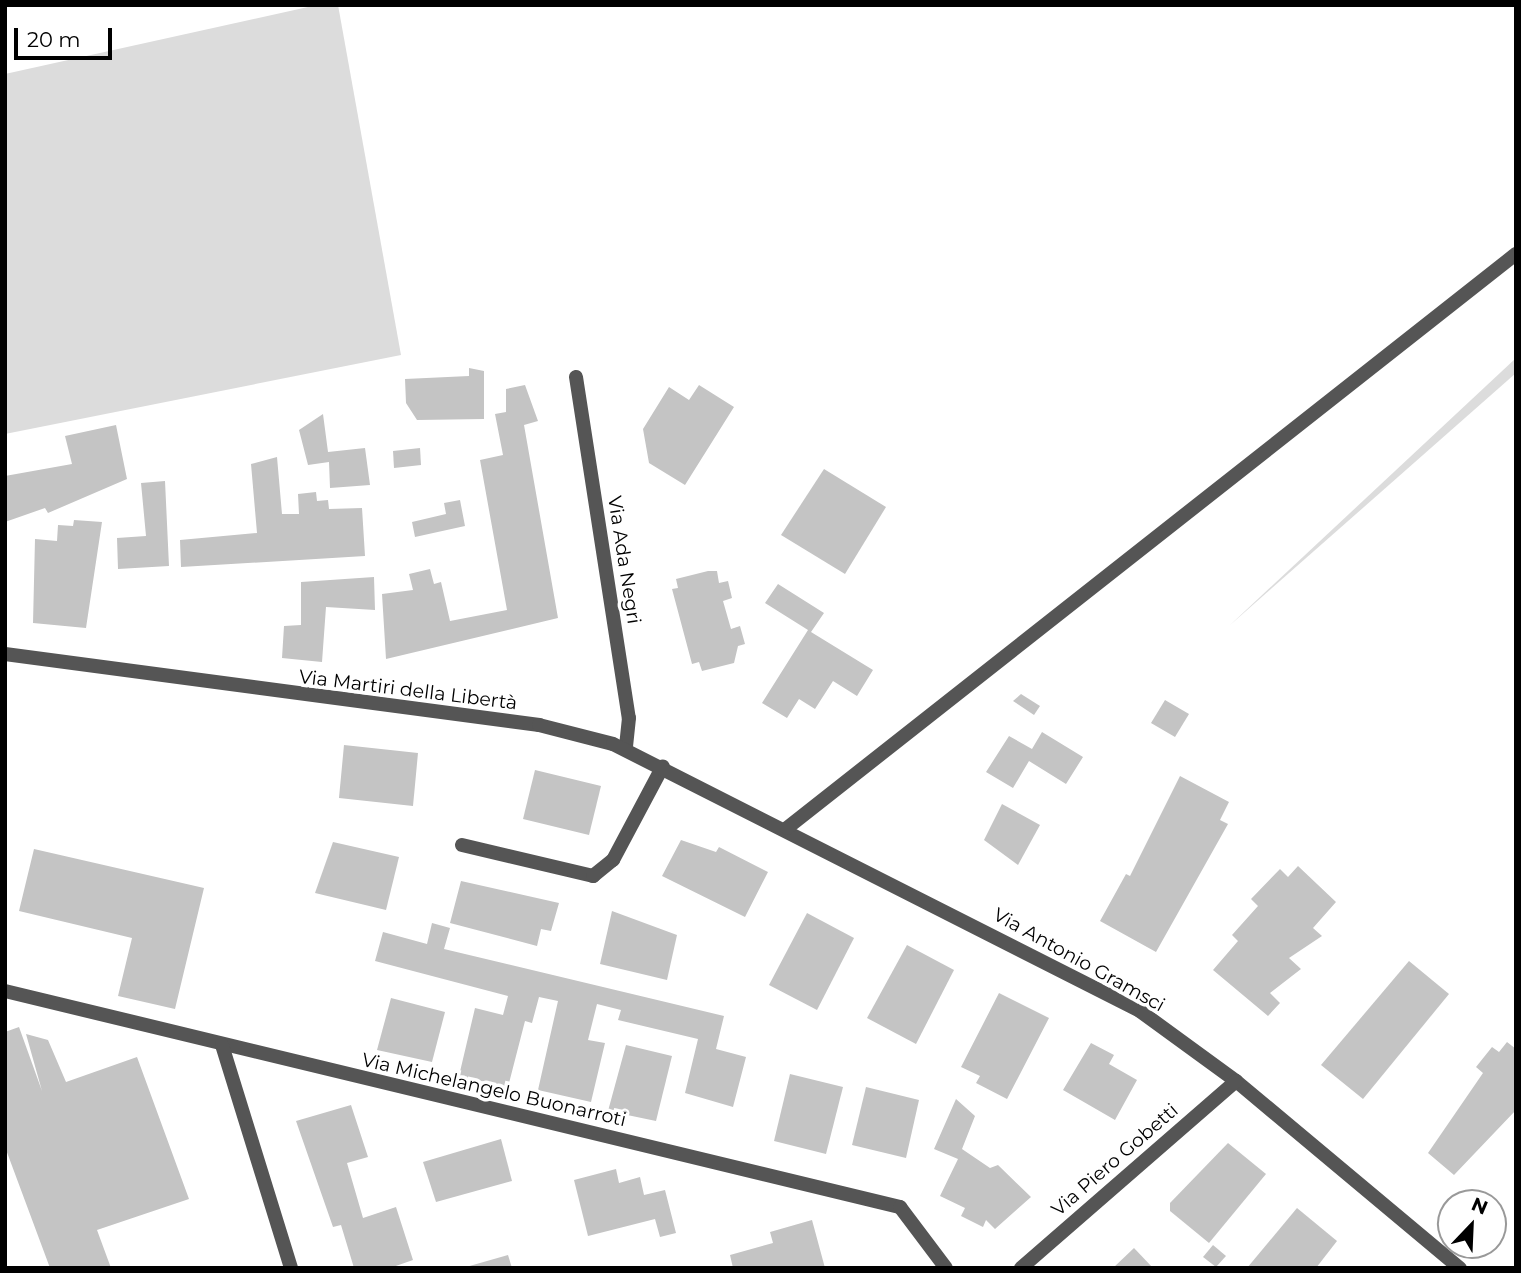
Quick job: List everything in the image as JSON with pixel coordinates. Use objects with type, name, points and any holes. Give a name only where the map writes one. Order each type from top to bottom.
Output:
[{"type":"street","points":[[787,828],[1516,254]]},
{"type":"street","name":"Via Ada Negri","points":[[576,377],[629,718],[626,749]]},
{"type":"street","name":"Via Martiri della Libertà","points":[[5,654],[539,725],[626,749],[787,828]]},
{"type":"street","points":[[462,845],[593,876],[613,860],[663,766]]},
{"type":"street","name":"Via Antonio Gramsci","points":[[787,828],[1140,1011],[1236,1081],[1460,1268]]},
{"type":"street","name":"Via Michelangelo Buonarroti","points":[[5,991],[900,1207],[946,1268]]},
{"type":"street","points":[[222,1045],[291,1268]]},
{"type":"street","name":"Via Piero Gobetti","points":[[1021,1268],[1236,1081]]},
{"type":"shaded area","points":[[317,5],[338,5],[401,355],[5,434],[5,74]]},
{"type":"shaded area","points":[[1516,358],[1516,373],[1229,626]]},
{"type":"building","points":[[469,368],[484,371],[484,419],[417,420],[406,403],[405,379],[469,376]]},
{"type":"building","points":[[525,385],[538,421],[524,425],[558,618],[386,659],[382,594],[413,590],[409,574],[430,569],[434,584],[441,582],[450,621],[507,610],[480,460],[503,455],[495,414],[506,412],[506,389]]},
{"type":"building","points":[[699,385],[734,407],[685,485],[649,463],[643,429],[669,387],[689,400]]},
{"type":"building","points":[[323,414],[328,452],[365,448],[370,485],[330,488],[329,462],[308,465],[299,430]]},
{"type":"building","points":[[116,425],[127,479],[48,513],[45,508],[5,522],[5,476],[72,464],[65,436]]},
{"type":"building","points":[[420,448],[421,465],[394,468],[393,451]]},
{"type":"building","points":[[277,457],[282,514],[299,514],[298,494],[316,492],[317,501],[328,500],[329,509],[362,508],[365,556],[181,567],[180,540],[257,533],[251,464]]},
{"type":"building","points":[[824,469],[886,507],[845,574],[781,535]]},
{"type":"building","points":[[165,481],[169,566],[118,569],[117,538],[146,536],[141,483]]},
{"type":"building","points":[[460,500],[465,526],[415,537],[412,522],[446,514],[444,503]]},
{"type":"building","points":[[74,520],[102,522],[86,628],[33,623],[35,539],[57,541],[58,525],[73,526]]},
{"type":"building","points":[[717,571],[719,583],[728,581],[732,598],[723,601],[731,629],[740,626],[745,644],[738,646],[734,663],[702,671],[699,662],[692,664],[672,589],[678,588],[676,579]]},
{"type":"building","points":[[374,577],[375,610],[326,607],[322,662],[282,658],[284,626],[301,625],[301,582]]},
{"type":"building","points":[[778,584],[824,613],[811,632],[873,670],[857,696],[833,681],[815,709],[799,699],[787,718],[762,703],[808,630],[765,603]]},
{"type":"building","points":[[1021,694],[1040,706],[1034,715],[1013,701]]},
{"type":"building","points":[[1165,700],[1189,714],[1175,737],[1151,723]]},
{"type":"building","points":[[1042,732],[1083,757],[1066,784],[1029,761],[1013,788],[986,772],[1009,736],[1032,749]]},
{"type":"building","points":[[344,745],[418,753],[413,806],[339,798]]},
{"type":"building","points":[[535,770],[601,786],[589,835],[523,819]]},
{"type":"building","points":[[1180,776],[1229,802],[1220,820],[1228,824],[1156,952],[1100,921],[1126,874],[1130,876]]},
{"type":"building","points":[[1002,804],[1040,825],[1018,865],[984,840]]},
{"type":"building","points":[[681,840],[716,852],[719,847],[768,872],[745,917],[662,876]]},
{"type":"building","points":[[333,842],[399,857],[386,910],[315,893]]},
{"type":"building","points":[[34,849],[204,888],[175,1009],[118,996],[132,938],[19,911]]},
{"type":"building","points":[[1298,866],[1336,902],[1313,928],[1322,936],[1289,958],[1301,969],[1270,993],[1280,1003],[1268,1016],[1213,970],[1238,941],[1232,935],[1258,906],[1251,899],[1280,869],[1288,877]]},
{"type":"building","points":[[461,881],[559,903],[551,931],[541,929],[537,946],[450,923]]},
{"type":"building","points":[[612,911],[677,935],[667,980],[600,964]]},
{"type":"building","points":[[807,913],[854,938],[817,1010],[769,985]]},
{"type":"building","points":[[432,923],[450,928],[444,949],[724,1016],[716,1049],[746,1057],[733,1107],[685,1093],[698,1039],[618,1020],[621,1010],[597,1004],[588,1040],[605,1043],[591,1102],[538,1090],[558,1001],[539,997],[532,1023],[525,1021],[508,1087],[459,1076],[475,1008],[503,1015],[508,996],[375,961],[383,932],[427,944]]},
{"type":"building","points":[[907,945],[954,970],[916,1044],[867,1018]]},
{"type":"building","points":[[1409,961],[1449,994],[1363,1099],[1321,1065]]},
{"type":"building","points":[[999,993],[1049,1018],[1007,1099],[976,1083],[980,1076],[961,1067]]},
{"type":"building","points":[[391,998],[445,1012],[432,1062],[377,1050]]},
{"type":"building","points":[[19,1027],[42,1091],[26,1034],[48,1040],[66,1082],[137,1057],[189,1199],[97,1230],[111,1268],[50,1268],[5,1147],[5,1032]]},
{"type":"building","points":[[1507,1042],[1516,1049],[1516,1110],[1454,1175],[1428,1153],[1483,1073],[1476,1067],[1492,1047],[1499,1052]]},
{"type":"building","points":[[1091,1043],[1114,1055],[1109,1064],[1137,1080],[1115,1120],[1063,1090]]},
{"type":"building","points":[[626,1045],[672,1056],[656,1121],[608,1111]]},
{"type":"building","points":[[790,1074],[843,1087],[826,1154],[774,1141]]},
{"type":"building","points":[[866,1087],[919,1100],[906,1158],[852,1145]]},
{"type":"building","points":[[956,1099],[975,1116],[962,1149],[990,1168],[998,1165],[1031,1197],[995,1229],[986,1220],[983,1227],[961,1216],[965,1208],[940,1196],[958,1159],[934,1149]]},
{"type":"building","points":[[351,1105],[368,1157],[347,1163],[363,1218],[396,1207],[413,1260],[390,1268],[354,1268],[341,1225],[333,1227],[296,1121]]},
{"type":"building","points":[[501,1139],[512,1181],[436,1202],[423,1162]]},
{"type":"building","points":[[1228,1143],[1266,1174],[1209,1243],[1170,1211],[1170,1203]]},
{"type":"building","points":[[616,1169],[619,1183],[640,1177],[644,1195],[665,1190],[676,1233],[660,1237],[655,1219],[588,1236],[574,1180]]},
{"type":"building","points":[[1297,1208],[1337,1241],[1316,1268],[1247,1268]]},
{"type":"building","points":[[812,1220],[825,1268],[733,1268],[730,1255],[773,1243],[770,1232]]},
{"type":"building","points":[[1213,1245],[1226,1256],[1216,1267],[1203,1257]]},
{"type":"building","points":[[1134,1248],[1153,1268],[1113,1268]]},
{"type":"building","points":[[508,1255],[512,1268],[466,1268],[466,1267]]}]
